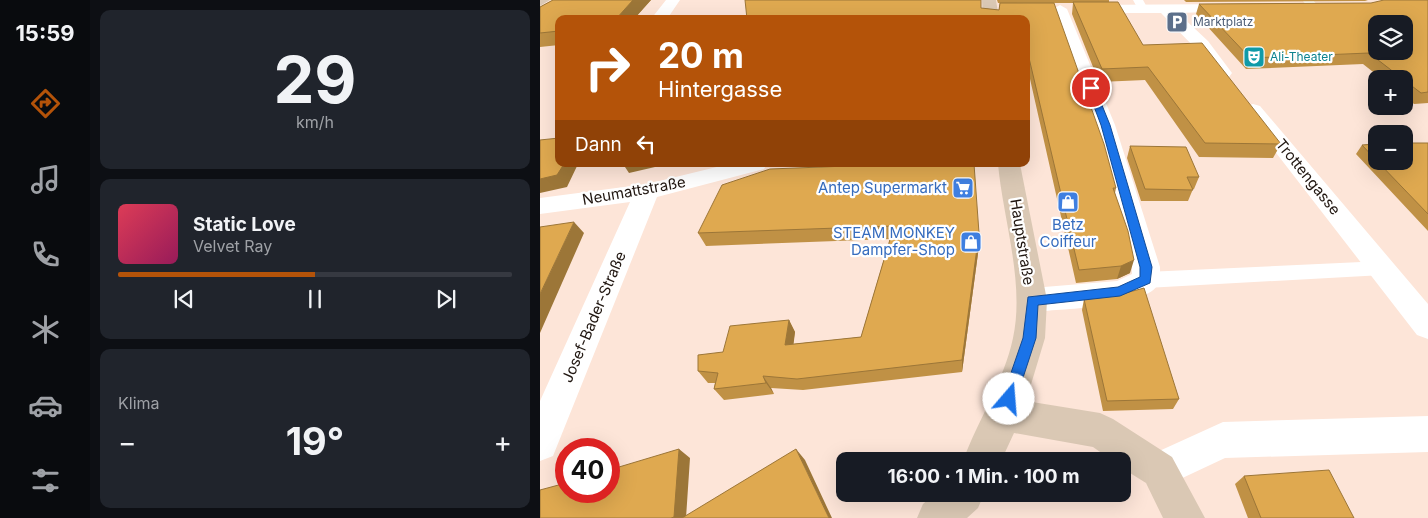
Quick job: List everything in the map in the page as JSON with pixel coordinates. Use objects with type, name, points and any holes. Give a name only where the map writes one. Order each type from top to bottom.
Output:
[{"type":"street","points":[[662,15],[673,0]]},
{"type":"street","points":[[1043,9],[1140,4],[1166,9],[1230,4],[1252,8]]},
{"type":"street","points":[[1306,5],[1332,7]]},
{"type":"street","points":[[990,9],[1008,8]]},
{"type":"street","points":[[1032,300],[1120,292],[1146,280],[1146,267],[1106,125],[1060,9]]},
{"type":"street","name":"Trottengasse","points":[[1166,9],[1202,45],[1237,91],[1428,326]]},
{"type":"street","name":"Neumattstraße","points":[[540,206],[647,192],[744,167]]},
{"type":"street","name":"Hauptstraße","points":[[986,452],[1004,414],[1029,338],[1032,300],[1010,167]]},
{"type":"street","name":"Josef-Bader-Straße","points":[[540,443],[647,192]]},
{"type":"street","points":[[1004,414],[1100,431],[1159,470],[1185,518]]},
{"type":"street","points":[[1159,470],[1223,440],[1428,434]]},
{"type":"street","points":[[937,518],[955,502]]},
{"type":"lane","points":[[1146,280],[1382,268]]},
{"type":"building","points":[[553,0],[633,0],[620,15],[555,15],[555,31],[540,33],[540,7]]},
{"type":"building","points":[[745,0],[981,0],[981,8],[999,10],[1000,3],[1054,3],[1104,144],[1116,188],[1113,188],[1128,231],[1134,260],[1121,266],[1079,270],[1030,62],[1030,15],[747,15]]},
{"type":"building","points":[[1384,0],[1428,0],[1428,92],[1421,93],[1413,87],[1413,70],[1391,70],[1378,60],[1413,60],[1413,15],[1368,15],[1368,53],[1250,58],[1199,4],[1371,3]]},
{"type":"building","points":[[1073,2],[1118,2],[1143,45],[1202,43],[1281,144],[1205,143],[1148,67],[1102,69]]},
{"type":"building","points":[[555,138],[555,167],[562,167],[557,175],[540,179],[540,140]]},
{"type":"building","points":[[1413,143],[1428,143],[1428,214],[1386,170],[1413,170]]},
{"type":"building","points":[[1362,145],[1368,145],[1368,151]]},
{"type":"building","points":[[1130,146],[1186,147],[1199,177],[1187,177],[1193,190],[1145,189]]},
{"type":"building","points":[[974,167],[979,233],[962,360],[797,379],[763,376],[766,383],[714,389],[718,373],[698,371],[698,355],[723,352],[730,326],[789,320],[785,345],[861,337],[894,226],[698,233],[722,185],[770,169]]},
{"type":"building","points":[[574,222],[540,294],[540,227]]},
{"type":"building","points":[[1144,288],[1179,399],[1107,401],[1084,299],[1122,294]]},
{"type":"building","points":[[679,449],[674,517],[540,518],[540,490],[555,486],[555,503],[620,503],[620,467]]},
{"type":"building","points":[[796,449],[829,518],[682,518]]},
{"type":"building","points":[[1329,470],[1354,518],[1261,518],[1244,476]]},
{"type":"place","name":"Marktplatz","points":[[1177,22]]},
{"type":"place","name":"Ali-Theater","points":[[1254,57]]},
{"type":"place","name":"Antep Supermarkt","points":[[963,188]]},
{"type":"place","name":"Betz Coiffeur","points":[[1068,202]]},
{"type":"place","name":"STEAM MONKEY Dampfer-Shop","points":[[971,242]]},
{"type":"route","points":[[1009,399],[1029,338],[1032,300],[1120,292],[1146,280],[1146,267],[1106,125],[1091,88]]}]
